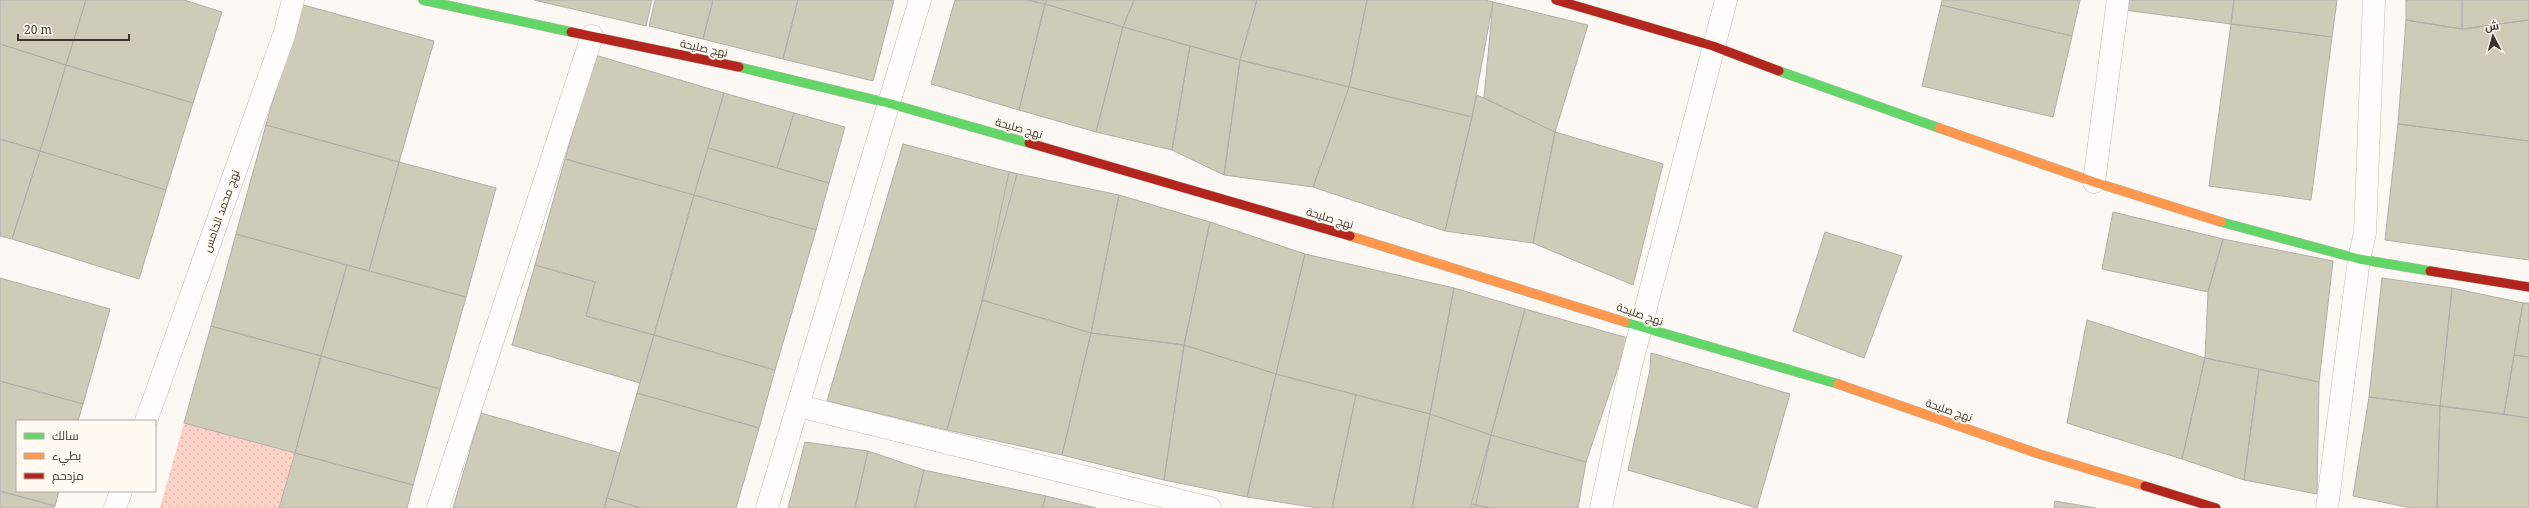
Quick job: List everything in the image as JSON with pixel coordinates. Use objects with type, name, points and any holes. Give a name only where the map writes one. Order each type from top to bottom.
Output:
[{"type":"street","name":"نهج محمد الخامس","points":[[146,420],[284,36],[293,0]]},
{"type":"street","name":"نهج صليحة","points":[[423,0],[592,36],[888,103],[1317,226],[1603,314],[1641,328],[1844,386],[2039,454],[2216,508]]},
{"type":"street","points":[[767,508],[799,406],[888,103],[920,0]]},
{"type":"street","points":[[1556,0],[1713,46],[1831,91],[2094,182],[2227,224],[2360,259],[2529,287]]},
{"type":"street","points":[[1602,508],[1630,369],[1726,0]]},
{"type":"street","points":[[2094,182],[2118,0]]},
{"type":"street","points":[[2327,508],[2360,259],[2365,233],[2374,0]]},
{"type":"street","points":[[438,508],[592,36]]},
{"type":"street","points":[[799,406],[1210,508]]},
{"type":"street","points":[[115,508],[121,492]]},
{"type":"shaded area","points":[[184,423],[295,453],[279,508],[160,508]]},
{"type":"building","points":[[0,0],[86,0],[66,65],[0,44]]},
{"type":"building","points":[[86,0],[184,0],[222,12],[193,103],[66,65]]},
{"type":"building","points":[[534,0],[652,0],[646,26]]},
{"type":"building","points":[[655,0],[713,0],[703,39],[649,26]]},
{"type":"building","points":[[713,0],[798,0],[783,59],[703,39]]},
{"type":"building","points":[[798,0],[894,0],[873,81],[783,59]]},
{"type":"building","points":[[955,0],[1027,0],[1045,4],[1019,110],[931,84]]},
{"type":"building","points":[[1027,0],[1047,0],[1045,4]]},
{"type":"building","points":[[1047,0],[1134,0],[1123,27],[1045,4]]},
{"type":"building","points":[[1134,0],[1257,0],[1240,60],[1123,27]]},
{"type":"building","points":[[1257,0],[1367,0],[1349,87],[1240,60]]},
{"type":"building","points":[[1367,0],[1485,0],[1493,2],[1472,117],[1349,87]]},
{"type":"building","points":[[1942,0],[2080,0],[2072,36],[1941,5]]},
{"type":"building","points":[[2126,0],[2234,0],[2231,24],[2124,10]]},
{"type":"building","points":[[2234,0],[2337,0],[2332,37],[2231,24]]},
{"type":"building","points":[[2406,0],[2462,0],[2462,29],[2406,20]]},
{"type":"building","points":[[2462,0],[2529,0],[2529,20],[2462,29]]},
{"type":"building","points":[[1493,2],[1588,25],[1555,132],[1484,98]]},
{"type":"building","points":[[300,4],[434,41],[399,162],[266,125]]},
{"type":"building","points":[[1045,4],[1123,27],[1096,132],[1019,110]]},
{"type":"building","points":[[1941,5],[2072,36],[2053,117],[1922,86]]},
{"type":"building","points":[[2406,20],[2462,29],[2529,20],[2529,141],[2398,124]]},
{"type":"building","points":[[2231,24],[2332,37],[2311,200],[2209,186]]},
{"type":"building","points":[[1123,27],[1190,46],[1172,150],[1096,132]]},
{"type":"building","points":[[0,44],[66,65],[40,151],[0,139]]},
{"type":"building","points":[[1190,46],[1240,60],[1224,175],[1172,150]]},
{"type":"building","points":[[595,55],[724,93],[694,195],[565,159]]},
{"type":"building","points":[[1240,60],[1349,87],[1313,187],[1224,175]]},
{"type":"building","points":[[66,65],[193,103],[166,190],[40,151]]},
{"type":"building","points":[[1349,87],[1472,117],[1445,231],[1313,187]]},
{"type":"building","points":[[724,93],[794,113],[777,168],[708,148]]},
{"type":"building","points":[[1477,95],[1555,132],[1533,243],[1445,231]]},
{"type":"building","points":[[794,113],[845,127],[829,183],[777,168]]},
{"type":"building","points":[[2398,124],[2529,141],[2529,260],[2385,240]]},
{"type":"building","points":[[266,125],[399,162],[369,271],[236,234]]},
{"type":"building","points":[[1555,132],[1663,164],[1633,285],[1533,243]]},
{"type":"building","points":[[0,139],[40,151],[12,239],[0,236]]},
{"type":"building","points":[[903,144],[1017,174],[947,430],[827,401]]},
{"type":"building","points":[[708,148],[829,183],[816,230],[694,195]]},
{"type":"building","points":[[40,151],[166,190],[139,279],[12,239]]},
{"type":"building","points":[[565,159],[694,195],[654,335],[586,316],[595,282],[535,265]]},
{"type":"building","points":[[399,162],[496,188],[466,297],[369,271]]},
{"type":"building","points":[[1009,172],[1119,195],[1091,333],[982,300]]},
{"type":"building","points":[[694,195],[816,230],[775,370],[654,335]]},
{"type":"building","points":[[1119,195],[1210,222],[1184,345],[1091,333]]},
{"type":"building","points":[[2113,212],[2223,239],[2208,292],[2102,269]]},
{"type":"building","points":[[1210,222],[1305,254],[1276,374],[1184,345]]},
{"type":"building","points":[[1825,232],[1902,256],[1864,358],[1793,331]]},
{"type":"building","points":[[236,234],[347,265],[321,356],[211,326]]},
{"type":"building","points":[[2223,239],[2333,261],[2319,382],[2205,358],[2208,292]]},
{"type":"building","points":[[1305,254],[1454,288],[1430,414],[1276,374]]},
{"type":"building","points":[[347,265],[466,297],[440,389],[321,356]]},
{"type":"building","points":[[535,265],[595,282],[586,316],[654,335],[640,383],[512,345]]},
{"type":"building","points":[[0,278],[110,309],[83,404],[0,381]]},
{"type":"building","points":[[2382,278],[2452,288],[2440,406],[2369,397]]},
{"type":"building","points":[[1454,288],[1525,309],[1491,435],[1430,414]]},
{"type":"building","points":[[2452,288],[2523,303],[2504,414],[2440,406]]},
{"type":"building","points":[[982,300],[1091,333],[1062,455],[947,430]]},
{"type":"building","points":[[2523,303],[2529,303],[2529,357],[2514,355]]},
{"type":"building","points":[[1525,309],[1628,338],[1586,462],[1491,435]]},
{"type":"building","points":[[2087,320],[2205,358],[2182,459],[2067,423]]},
{"type":"building","points":[[211,326],[321,356],[295,453],[184,423]]},
{"type":"building","points":[[1091,333],[1184,345],[1164,480],[1062,455]]},
{"type":"building","points":[[654,335],[775,370],[759,428],[637,393]]},
{"type":"building","points":[[1184,345],[1276,374],[1247,497],[1164,480]]},
{"type":"building","points":[[1651,353],[1790,394],[1757,508],[1628,470],[1650,370]]},
{"type":"building","points":[[2514,355],[2529,357],[2529,418],[2504,414]]},
{"type":"building","points":[[321,356],[440,389],[413,485],[295,453]]},
{"type":"building","points":[[2205,358],[2259,369],[2244,480],[2182,459]]},
{"type":"building","points":[[2259,369],[2319,382],[2317,494],[2244,480]]},
{"type":"building","points":[[1276,374],[1356,395],[1332,508],[1318,508],[1247,497]]},
{"type":"building","points":[[0,381],[83,404],[78,420],[16,420],[16,492],[59,492],[55,506],[0,491]]},
{"type":"building","points":[[637,393],[759,428],[736,508],[641,508],[607,498]]},
{"type":"building","points":[[1356,395],[1430,414],[1412,508],[1332,508]]},
{"type":"building","points":[[2369,397],[2440,406],[2437,508],[2411,508],[2353,496]]},
{"type":"building","points":[[2440,406],[2529,418],[2529,508],[2437,508]]},
{"type":"building","points":[[481,413],[620,453],[604,508],[453,508]]},
{"type":"building","points":[[1430,414],[1491,435],[1475,508],[1412,508]]},
{"type":"building","points":[[1491,435],[1586,462],[1578,508],[1490,508],[1471,504]]},
{"type":"building","points":[[805,442],[868,451],[855,508],[788,508]]},
{"type":"building","points":[[868,451],[924,470],[915,508],[855,508]]},
{"type":"building","points":[[295,453],[413,485],[407,508],[279,508]]},
{"type":"building","points":[[924,470],[1046,496],[1042,508],[915,508]]},
{"type":"building","points":[[0,491],[55,506],[54,508],[0,508]]},
{"type":"building","points":[[1046,496],[1096,508],[1042,508]]},
{"type":"building","points":[[607,498],[641,508],[604,508]]},
{"type":"building","points":[[2055,501],[2096,508],[2054,508]]},
{"type":"building","points":[[1471,504],[1490,508],[1470,508]]},
{"type":"traffic: fast","points":[[423,0],[571,32]]},
{"type":"traffic: fast","points":[[739,67],[888,103],[1029,143]]},
{"type":"traffic: fast","points":[[1779,71],[1939,128]]},
{"type":"traffic: fast","points":[[2221,222],[2359,259],[2430,271]]},
{"type":"traffic: fast","points":[[1625,322],[1838,384]]},
{"type":"traffic: slow","points":[[1939,128],[2094,182],[2221,222]]},
{"type":"traffic: slow","points":[[1350,236],[1625,322]]},
{"type":"traffic: slow","points":[[1838,384],[2039,454],[2145,486]]},
{"type":"traffic: jam","points":[[1556,0],[1713,46],[1779,71]]},
{"type":"traffic: jam","points":[[571,32],[739,67]]},
{"type":"traffic: jam","points":[[1029,143],[1350,236]]},
{"type":"traffic: jam","points":[[2430,271],[2529,287]]},
{"type":"traffic: jam","points":[[2145,486],[2216,508]]}]
